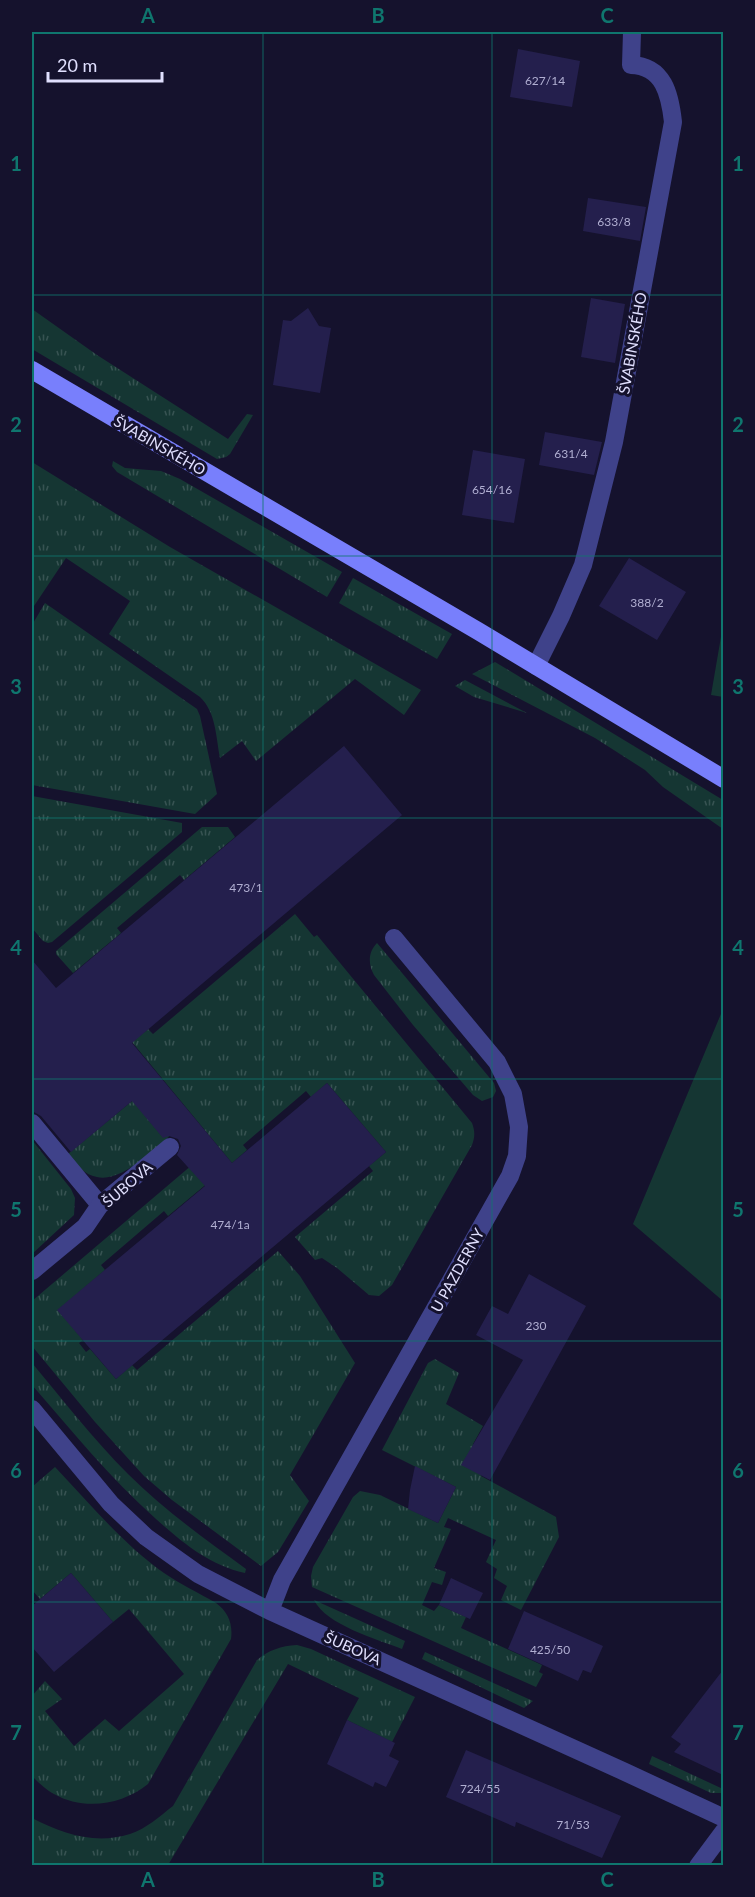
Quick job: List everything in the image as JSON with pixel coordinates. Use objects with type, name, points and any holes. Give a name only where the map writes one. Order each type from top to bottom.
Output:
[{"type":"street","name":"ŠVABINSKÉHO","points":[[536,666],[583,565],[614,442],[673,122],[671,104],[663,83],[653,71],[643,65],[631,65],[632,32]]},
{"type":"street","name":"ŠVABINSKÉHO","points":[[32,370],[723,778]]},
{"type":"street","name":"U PAZDERNY","points":[[270,1611],[282,1580],[510,1176],[518,1156],[519,1127],[513,1094],[496,1062],[394,938]]},
{"type":"street","points":[[32,1123],[100,1205]]},
{"type":"street","name":"ŠUBOVA","points":[[32,1271],[86,1227],[100,1205],[170,1147]]},
{"type":"street","name":"ŠUBOVA","points":[[32,1409],[111,1504],[146,1537],[198,1574],[270,1611],[723,1818]]},
{"type":"street","points":[[698,1866],[723,1831]]},
{"type":"green space","points":[[32,309],[97,355],[228,439],[247,414],[253,415],[230,454],[217,459],[32,349]]},
{"type":"green space","points":[[113,461],[125,468],[161,471],[180,479],[342,572],[327,597],[117,472],[112,466]]},
{"type":"green space","points":[[32,462],[170,547],[421,690],[404,715],[355,679],[256,761],[242,741],[220,758],[212,717],[200,697],[109,634],[130,601],[66,558],[32,609]]},
{"type":"green space","points":[[353,578],[452,634],[437,659],[339,603]]},
{"type":"green space","points":[[45,603],[197,709],[217,794],[195,814],[32,785],[32,625]]},
{"type":"green space","points":[[723,625],[724,697],[711,695]]},
{"type":"green space","points":[[495,662],[723,800],[723,829],[663,787],[645,770],[595,738],[472,674]]},
{"type":"green space","points":[[465,680],[527,713],[474,697],[455,686]]},
{"type":"green space","points":[[32,796],[182,823],[182,832],[48,943],[43,941],[32,928]]},
{"type":"green space","points":[[202,827],[228,827],[235,837],[184,880],[180,875],[117,928],[121,933],[73,973],[56,954],[56,951]]},
{"type":"green space","points":[[295,914],[314,937],[317,935],[472,1123],[474,1129],[472,1145],[392,1285],[379,1296],[369,1295],[322,1258],[315,1260],[295,1237],[373,1171],[369,1166],[386,1152],[327,1083],[311,1097],[306,1091],[243,1145],[247,1150],[232,1163],[132,1042],[148,1029],[153,1034]]},
{"type":"green space","points":[[377,943],[494,1083],[496,1091],[493,1097],[482,1101],[473,1095],[374,975],[370,958]]},
{"type":"green space","points":[[723,1009],[723,1301],[633,1224]]},
{"type":"green space","points":[[143,1092],[175,1131],[139,1162],[117,1175],[97,1177],[84,1171],[68,1154]]},
{"type":"green space","points":[[32,1140],[71,1189],[75,1198],[74,1215],[32,1254]]},
{"type":"green space","points":[[199,1159],[215,1177],[168,1216],[164,1211],[101,1265],[105,1270],[58,1310],[83,1340],[79,1343],[86,1352],[90,1349],[116,1379],[132,1365],[137,1370],[278,1251],[300,1276],[355,1363],[290,1475],[309,1501],[278,1552],[261,1566],[172,1500],[144,1476],[95,1422],[32,1346],[32,1301]]},
{"type":"green space","points":[[435,1359],[459,1373],[446,1404],[483,1426],[473,1444],[492,1456],[481,1476],[556,1517],[559,1537],[521,1610],[501,1600],[507,1586],[494,1578],[497,1569],[486,1562],[496,1540],[448,1518],[444,1527],[451,1529],[434,1568],[446,1572],[442,1585],[432,1582],[422,1605],[434,1611],[439,1605],[466,1617],[461,1628],[542,1665],[539,1672],[543,1674],[536,1687],[312,1587],[313,1567],[353,1497],[360,1491],[380,1495],[438,1523],[456,1487],[382,1450],[428,1363]]},
{"type":"green space","points":[[32,1363],[90,1433],[128,1474],[170,1512],[246,1569],[245,1573],[220,1565],[197,1552],[139,1503],[92,1454],[32,1385]]},
{"type":"green space","points":[[55,1467],[107,1523],[149,1562],[220,1606],[229,1618],[231,1628],[231,1639],[148,1784],[127,1797],[103,1803],[78,1803],[66,1799],[48,1790],[32,1776],[32,1696],[45,1681],[62,1699],[45,1711],[74,1746],[105,1719],[119,1731],[184,1674],[129,1609],[113,1622],[71,1573],[40,1599],[32,1590],[32,1487]]},
{"type":"green space","points":[[314,1600],[405,1641],[402,1649],[341,1624],[320,1609]]},
{"type":"green space","points":[[297,1645],[311,1649],[415,1697],[392,1742],[347,1720],[359,1698],[288,1664],[168,1865],[32,1865],[32,1818],[55,1829],[80,1836],[117,1837],[142,1829],[173,1806],[257,1660],[276,1649]]},
{"type":"green space","points":[[425,1652],[533,1701],[524,1708],[422,1659]]},
{"type":"green space","points":[[652,1756],[723,1789],[723,1793],[711,1793],[649,1764]]},
{"type":"building","points":[[518,49],[580,61],[572,107],[510,97]]},
{"type":"building","points":[[588,198],[646,207],[640,241],[583,231]]},
{"type":"building","points":[[591,298],[625,304],[615,363],[581,357]]},
{"type":"building","points":[[308,308],[319,326],[331,328],[320,393],[273,385],[283,320],[291,321]]},
{"type":"building","points":[[545,432],[602,442],[594,475],[539,465]]},
{"type":"building","points":[[473,450],[525,459],[514,523],[462,515]]},
{"type":"building","points":[[629,558],[686,592],[657,640],[599,606]]},
{"type":"building","points":[[344,746],[402,815],[132,1043],[232,1163],[327,1083],[386,1152],[116,1379],[57,1310],[205,1186],[177,1155],[181,1146],[178,1139],[169,1136],[163,1138],[132,1101],[71,1152],[41,1116],[32,1111],[32,960],[56,988]]},
{"type":"building","points":[[529,1274],[586,1306],[490,1480],[461,1465],[523,1360],[476,1335],[492,1306],[508,1314]]},
{"type":"building","points":[[415,1466],[456,1487],[438,1523],[408,1509]]},
{"type":"building","points":[[71,1573],[113,1622],[54,1672],[32,1647],[32,1606]]},
{"type":"building","points":[[451,1578],[483,1593],[470,1619],[439,1605]]},
{"type":"building","points":[[524,1611],[603,1646],[591,1673],[583,1670],[578,1681],[508,1649]]},
{"type":"building","points":[[723,1670],[723,1775],[674,1752],[681,1744],[671,1737]]},
{"type":"building","points":[[347,1720],[395,1743],[389,1756],[399,1761],[386,1787],[375,1782],[373,1787],[327,1764]]},
{"type":"building","points":[[466,1750],[621,1816],[602,1858],[516,1822],[515,1827],[446,1797]]}]
